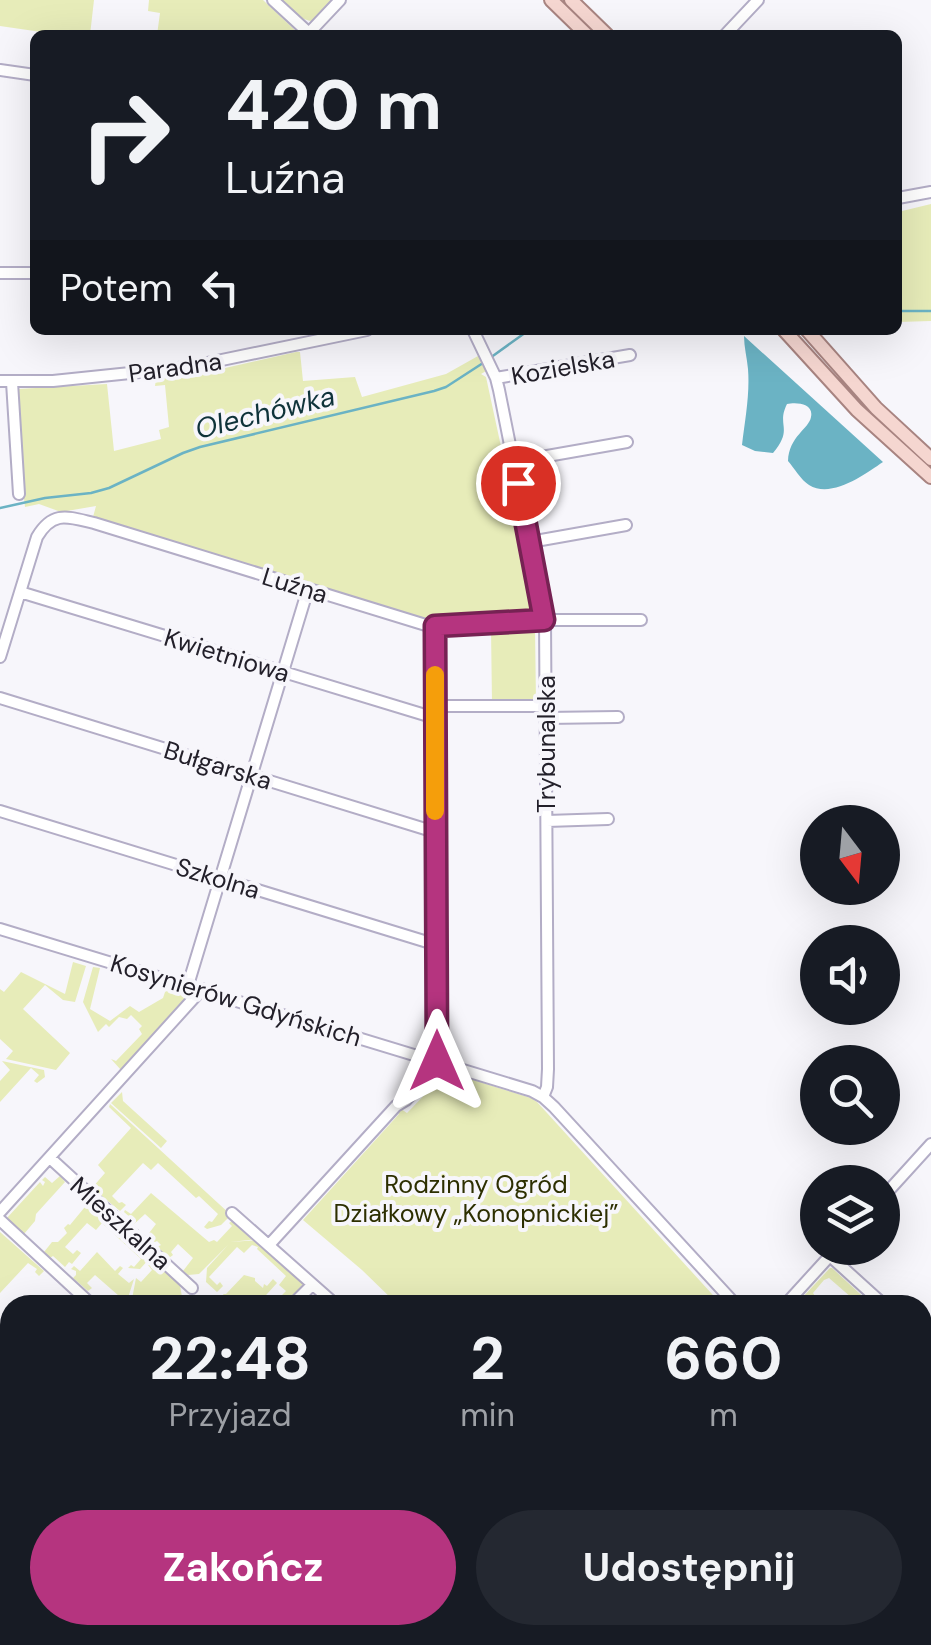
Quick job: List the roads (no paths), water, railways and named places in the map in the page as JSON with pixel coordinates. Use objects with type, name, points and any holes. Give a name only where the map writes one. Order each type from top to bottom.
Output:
[{"type":"main road","points":[[552,0],[582,30]]},
{"type":"main road","points":[[571,0],[602,30]]},
{"type":"main road","points":[[788,335],[868,420],[931,477]]},
{"type":"main road","points":[[811,335],[876,408],[931,459]]},
{"type":"street","points":[[273,0],[305,30]]},
{"type":"street","points":[[313,30],[340,0]]},
{"type":"street","points":[[730,30],[758,0]]},
{"type":"street","points":[[0,70],[30,74]]},
{"type":"street","points":[[0,273],[30,273]]},
{"type":"street","name":"Paradna","points":[[6,382],[71,380],[188,367],[332,335]]},
{"type":"street","name":"Trybunalska","points":[[478,335],[496,378],[544,620],[548,1068],[543,1097]]},
{"type":"street","name":"Kozielska","points":[[496,378],[630,355]]},
{"type":"street","points":[[6,382],[19,494]]},
{"type":"street","points":[[514,462],[627,442]]},
{"type":"street","name":"Luźna","points":[[20,592],[37,537],[51,520],[63,517],[435,626],[641,620]]},
{"type":"street","points":[[530,542],[626,524]]},
{"type":"street","points":[[188,985],[308,589]]},
{"type":"street","points":[[0,657],[20,592]]},
{"type":"street","name":"Kwietniowa","points":[[20,592],[283,672],[435,712],[546,712],[618,717]]},
{"type":"street","points":[[268,1246],[396,1106],[436,1069],[435,626]]},
{"type":"street","name":"Bułgarska","points":[[0,698],[436,832]]},
{"type":"street","name":"Szkolna","points":[[0,811],[437,945]]},
{"type":"street","points":[[547,820],[608,819]]},
{"type":"street","name":"Kosynierów Gdyńskich","points":[[0,929],[437,1061],[543,1097],[727,1295]]},
{"type":"street","points":[[0,1212],[202,990]]},
{"type":"street","points":[[900,1178],[931,1144]]},
{"type":"street","name":"Mieszkalna","points":[[50,1158],[192,1288]]},
{"type":"street","points":[[232,1214],[324,1295]]},
{"type":"street","points":[[0,1220],[81,1295]]},
{"type":"street","points":[[794,1295],[822,1265]]},
{"type":"street","points":[[846,1265],[875,1295]]},
{"type":"street","points":[[302,1295],[312,1285]]},
{"type":"water","points":[[744,336],[883,462],[838,487],[818,489],[809,485],[788,461],[795,439],[811,417],[810,409],[799,404],[787,404],[784,432],[773,453],[742,445],[748,388]]},
{"type":"waterway","name":"Olechówka","points":[[902,311],[931,311]]},
{"type":"waterway","name":"Olechówka","points":[[490,358],[522,335]]},
{"type":"waterway","name":"Olechówka","points":[[0,508],[91,493],[200,447],[434,391],[483,363]]},
{"type":"park label","name":"Rodzinny Ogród Działkowy „Konopnickiej”","points":[[476,1198]]}]
